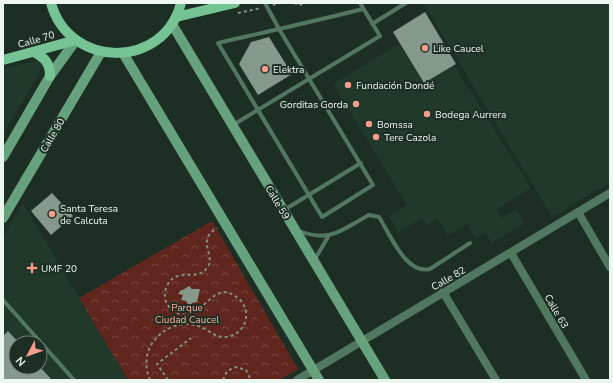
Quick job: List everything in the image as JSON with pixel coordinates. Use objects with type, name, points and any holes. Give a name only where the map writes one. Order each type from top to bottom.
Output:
[{"type":"main road","points":[[52,3],[60,23],[76,40],[101,52],[123,53],[146,47],[156,41],[174,20],[181,3]]},
{"type":"main road","points":[[174,20],[235,3]]},
{"type":"main road","name":"Calle 59","points":[[174,20],[232,125],[385,380]]},
{"type":"main road","points":[[3,157],[50,76],[76,40]]},
{"type":"main road","name":"Calle 70","points":[[3,60],[76,40]]},
{"type":"main road","points":[[34,52],[44,58],[50,66],[50,76]]},
{"type":"main road","name":"Calle 80","points":[[3,218],[101,52]]},
{"type":"main road","points":[[123,53],[319,380]]},
{"type":"street","name":"Calle 82","points":[[297,380],[610,193]]},
{"type":"street","points":[[578,212],[610,267]]},
{"type":"street","name":"Calle 63","points":[[511,253],[586,380]]},
{"type":"street","points":[[443,292],[496,380]]},
{"type":"lane","points":[[265,3],[280,29],[310,80],[373,184],[322,216],[218,43],[280,29],[363,9]]},
{"type":"lane","points":[[232,125],[310,80],[380,36],[360,3]]},
{"type":"lane","points":[[372,24],[406,3]]},
{"type":"lane","points":[[283,210],[361,163]]},
{"type":"lane","points":[[295,230],[312,236],[328,237],[369,215],[374,215],[379,217],[406,261],[416,269],[423,271],[430,269],[470,243]]},
{"type":"lane","points":[[314,262],[328,237]]},
{"type":"lane","points":[[3,300],[74,380]]},
{"type":"path","points":[[294,3],[307,3]]},
{"type":"path","points":[[150,380],[146,366],[147,356],[152,343],[162,332],[179,324],[189,324],[198,326],[214,335],[226,337],[238,332],[245,322],[246,310],[243,304],[239,299],[228,293],[216,294],[197,311],[184,315],[172,310],[165,298],[167,285],[176,275],[199,274],[206,270],[210,262],[206,246],[207,239],[214,230],[225,224]]},
{"type":"path","points":[[168,380],[157,364],[191,338]]},
{"type":"path","points":[[223,380],[227,371],[236,367],[246,370],[251,380]]},
{"type":"shaded area","points":[[423,3],[610,3],[610,182],[552,217]]},
{"type":"shaded area","points":[[399,44],[424,84],[454,65],[531,188],[496,210],[502,218],[516,209],[525,223],[492,243],[485,233],[476,239],[467,224],[448,236],[437,218],[427,225],[422,218],[399,232],[389,216],[407,205],[333,84]]},
{"type":"shaded area","points":[[39,60],[44,65],[3,134],[3,69]]},
{"type":"shaded area","name":"UMF 20","points":[[23,203],[128,380],[3,380],[3,238]]},
{"type":"green space","name":"Parque Ciudad Caucel","points":[[212,221],[298,369],[280,380],[128,380],[79,298]]},
{"type":"building","name":"Like Caucel","points":[[425,12],[456,64],[424,83],[393,32]]},
{"type":"building","name":"Elektra","points":[[269,37],[292,74],[258,95],[239,64],[251,42]]},
{"type":"building","name":"Santa Teresa de Calcuta","points":[[52,193],[73,216],[51,235],[31,211]]},
{"type":"building","points":[[189,286],[192,289],[200,289],[197,302],[192,303],[190,307],[186,301],[181,300],[183,295],[178,294],[181,290]]},
{"type":"building","points":[[8,331],[12,335],[8,335],[8,375],[47,375],[52,380],[3,380],[3,336]]},
{"type":"place","name":"Like Caucel","points":[[425,48]]},
{"type":"place","name":"Elektra","points":[[265,69]]},
{"type":"place","name":"Fundación Dondé","points":[[348,85]]},
{"type":"place","name":"Gorditas Gorda","points":[[356,104]]},
{"type":"place","name":"Bodega Aurrera","points":[[427,114]]},
{"type":"place","name":"Bomssa","points":[[369,124]]},
{"type":"place","name":"Tere Cazola","points":[[376,137]]},
{"type":"place","name":"Santa Teresa de Calcuta","points":[[52,214]]},
{"type":"place","name":"UMF 20","points":[[32,268]]}]
